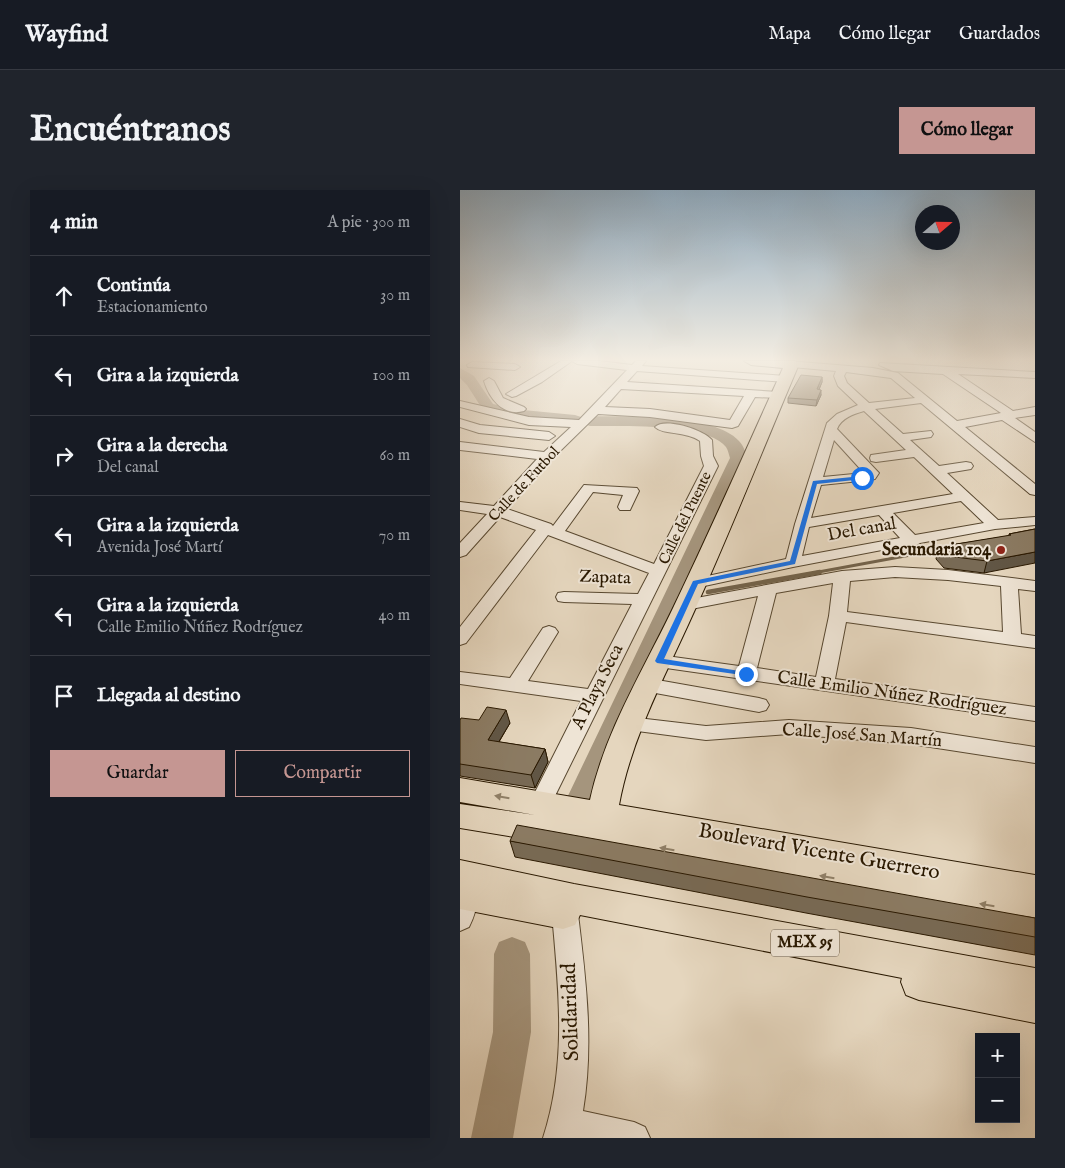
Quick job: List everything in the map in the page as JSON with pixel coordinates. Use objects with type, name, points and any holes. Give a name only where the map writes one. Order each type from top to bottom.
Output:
[{"type":"main road","points":[[602,814],[610,774],[629,724],[686,604],[773,405]]},
{"type":"main road","name":"Boulevard Vicente Guerrero","points":[[460,790],[1035,890]]},
{"type":"main road","points":[[460,816],[588,836],[1035,914]]},
{"type":"main road","points":[[461,895],[1035,1004]]},
{"type":"main road","name":"MEX 95","points":[[461,895],[584,900],[1035,986]]},
{"type":"street","points":[[462,405],[529,421],[650,413],[732,424],[744,405]]},
{"type":"street","points":[[505,405],[553,415],[589,416]]},
{"type":"street","name":"Calle de Futbol","points":[[460,552],[466,537],[498,510],[547,456],[599,405]]},
{"type":"street","points":[[793,562],[802,524],[830,429],[839,418],[867,407],[881,405]]},
{"type":"street","points":[[921,405],[988,461],[1009,471]]},
{"type":"street","points":[[931,405],[1035,491]]},
{"type":"street","points":[[992,405],[1035,438]]},
{"type":"street","points":[[867,407],[995,526]]},
{"type":"street","points":[[955,425],[1035,411]]},
{"type":"street","points":[[460,423],[479,429],[568,437]]},
{"type":"street","name":"Calle del Puente","points":[[660,571],[711,466],[707,456],[706,440],[701,436],[690,431],[661,427]]},
{"type":"street","points":[[815,482],[862,478],[870,476],[872,473],[830,429]]},
{"type":"street","points":[[900,438],[927,434]]},
{"type":"street","points":[[460,446],[547,456]]},
{"type":"street","points":[[876,458],[915,453]]},
{"type":"street","points":[[935,471],[966,466]]},
{"type":"street","points":[[460,639],[588,488],[632,492],[625,507]]},
{"type":"street","points":[[802,524],[962,497]]},
{"type":"street","points":[[460,506],[498,510],[660,571]]},
{"type":"street","points":[[883,511],[913,542]]},
{"type":"street","name":"Del canal","points":[[695,582],[793,562],[1035,520]]},
{"type":"street","name":"A Playa Seca","points":[[540,804],[592,696],[660,571]]},
{"type":"street","points":[[686,604],[842,576],[895,572],[1035,586]]},
{"type":"street","points":[[824,685],[838,616],[842,576]]},
{"type":"street","points":[[1008,582],[1012,640]]},
{"type":"street","points":[[746,674],[768,590]]},
{"type":"street","name":"Zapata","points":[[564,597],[645,599]]},
{"type":"street","points":[[838,616],[1035,642]]},
{"type":"street","points":[[515,686],[549,632]]},
{"type":"street","name":"Calle Emilio Núñez Rodríguez","points":[[659,661],[1035,714]]},
{"type":"street","points":[[460,678],[592,696]]},
{"type":"street","points":[[646,685],[759,705]]},
{"type":"street","name":"Calle José San Martín","points":[[629,724],[706,733],[789,727],[911,736],[1035,755]]},
{"type":"street","name":"Solidaridad","points":[[562,1130],[576,1051],[565,914]]},
{"type":"street","points":[[562,1130],[634,1138]]},
{"type":"building","points":[[1035,529],[1035,552],[987,561],[947,556],[938,547],[1011,535],[1009,534]]},
{"type":"building","points":[[487,707],[506,710],[488,740],[545,749],[531,775],[460,764],[460,720],[461,718],[479,720]]},
{"type":"building","points":[[517,825],[1035,918],[1035,937],[807,897],[510,841]]},
{"type":"waterway","points":[[487,405],[523,415],[575,420]]},
{"type":"waterway","points":[[580,802],[739,458],[733,444],[723,436],[707,430],[666,423],[590,421]]},
{"type":"waterway","points":[[813,573],[943,549]]},
{"type":"waterway","points":[[708,592],[820,572]]},
{"type":"waterway","points":[[492,1138],[512,1032],[512,954]]},
{"type":"place","name":"Secundaria 104","points":[[1001,550]]},
{"type":"route","points":[[746,674],[659,661],[695,582],[793,562],[815,482],[862,478]]}]
